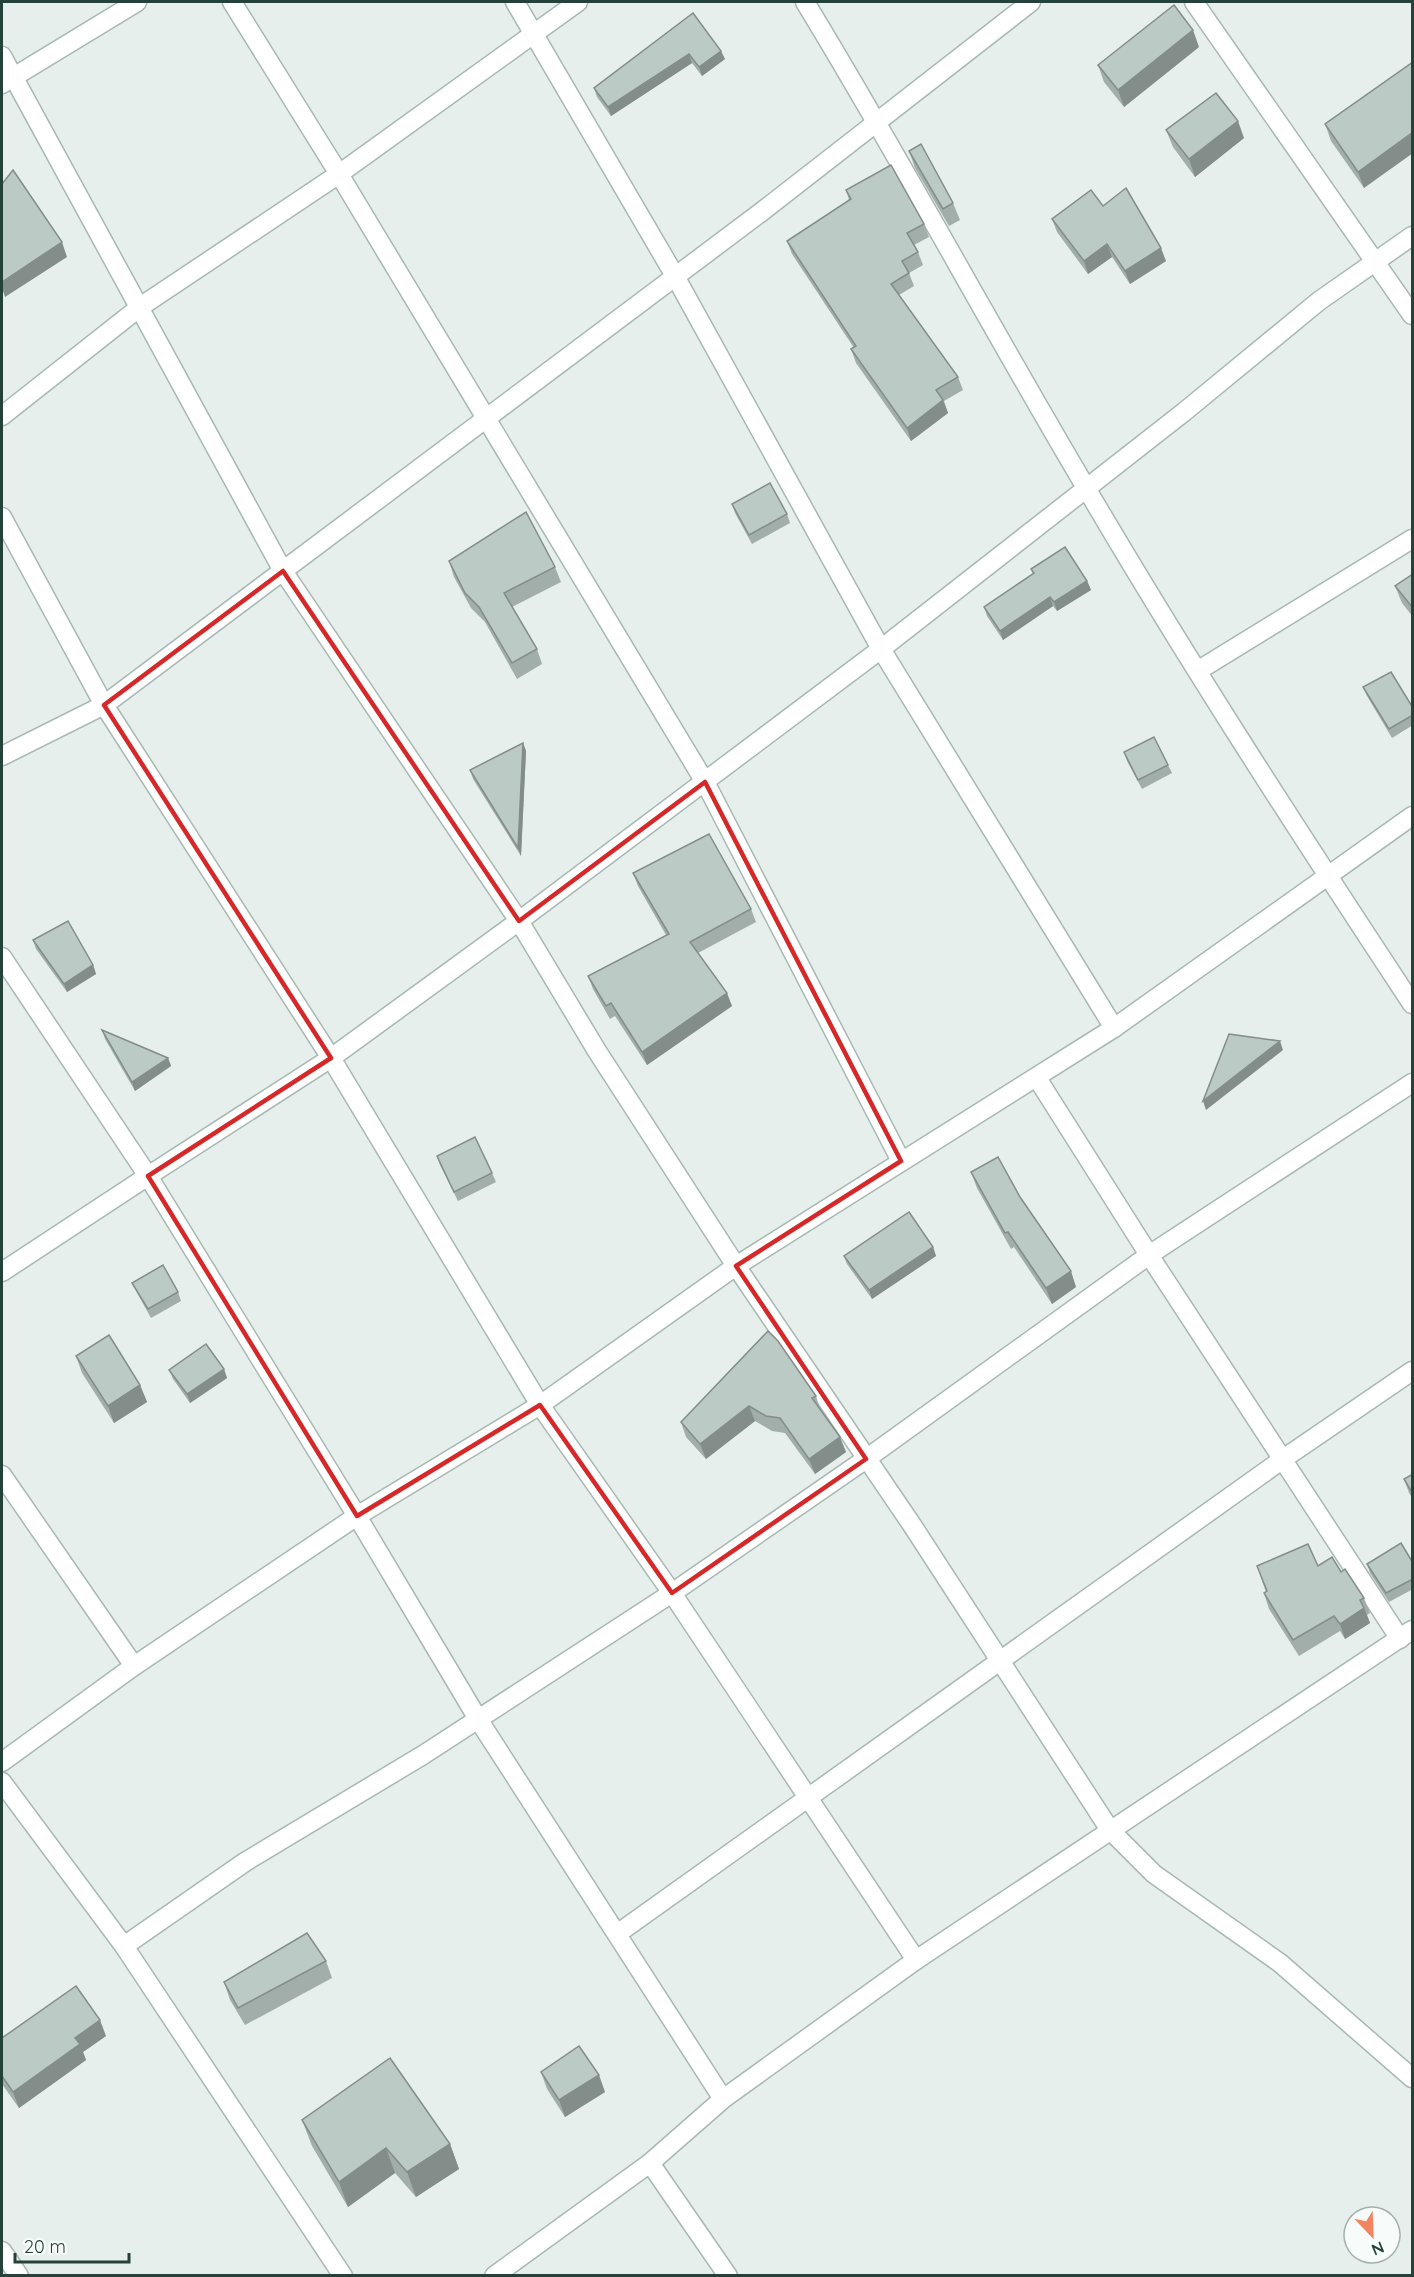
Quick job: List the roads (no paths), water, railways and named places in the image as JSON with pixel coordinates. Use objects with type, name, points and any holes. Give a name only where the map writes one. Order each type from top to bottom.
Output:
[{"type":"street","points":[[7,80],[137,2]]},
{"type":"street","points":[[232,2],[339,174],[484,419],[705,782],[901,1161]]},
{"type":"street","points":[[515,2],[675,276],[881,649],[1114,1028]]},
{"type":"street","points":[[2,416],[140,307],[339,174],[578,2]]},
{"type":"street","points":[[805,2],[878,120],[1085,487],[1329,877],[1413,1004]]},
{"type":"street","points":[[2,756],[104,705],[675,276],[1031,2]]},
{"type":"street","points":[[1194,2],[1413,315]]},
{"type":"street","points":[[2,56],[7,80],[140,307],[283,571],[519,921],[597,1051],[736,1266],[1110,1830],[1155,1874],[1280,1963],[1413,2078]]},
{"type":"street","points":[[2,1272],[331,1058],[519,921],[881,649],[1085,487],[1184,412],[1319,301],[1413,237]]},
{"type":"street","points":[[2,517],[104,705],[331,1058],[540,1405],[672,1593],[916,1960]]},
{"type":"street","points":[[1199,670],[1413,539]]},
{"type":"street","points":[[2,1762],[135,1666],[357,1516],[540,1405],[736,1266],[1114,1028],[1413,816]]},
{"type":"street","points":[[2,957],[148,1176],[357,1516],[478,1719],[723,2099]]},
{"type":"street","points":[[494,2276],[650,2163],[723,2099],[916,1960],[1406,1634],[1284,1459],[1149,1256],[1037,1078]]},
{"type":"street","points":[[124,1946],[301,1826],[423,1755],[672,1593],[866,1459],[1149,1256],[1413,1083]]},
{"type":"street","points":[[617,1934],[1284,1459],[1413,1371]]},
{"type":"street","points":[[2,1475],[135,1666]]},
{"type":"street","points":[[2,1782],[124,1946],[343,2276]]},
{"type":"street","points":[[650,2163],[728,2276]]},
{"type":"street","points":[[2,2251],[19,2276]]}]
